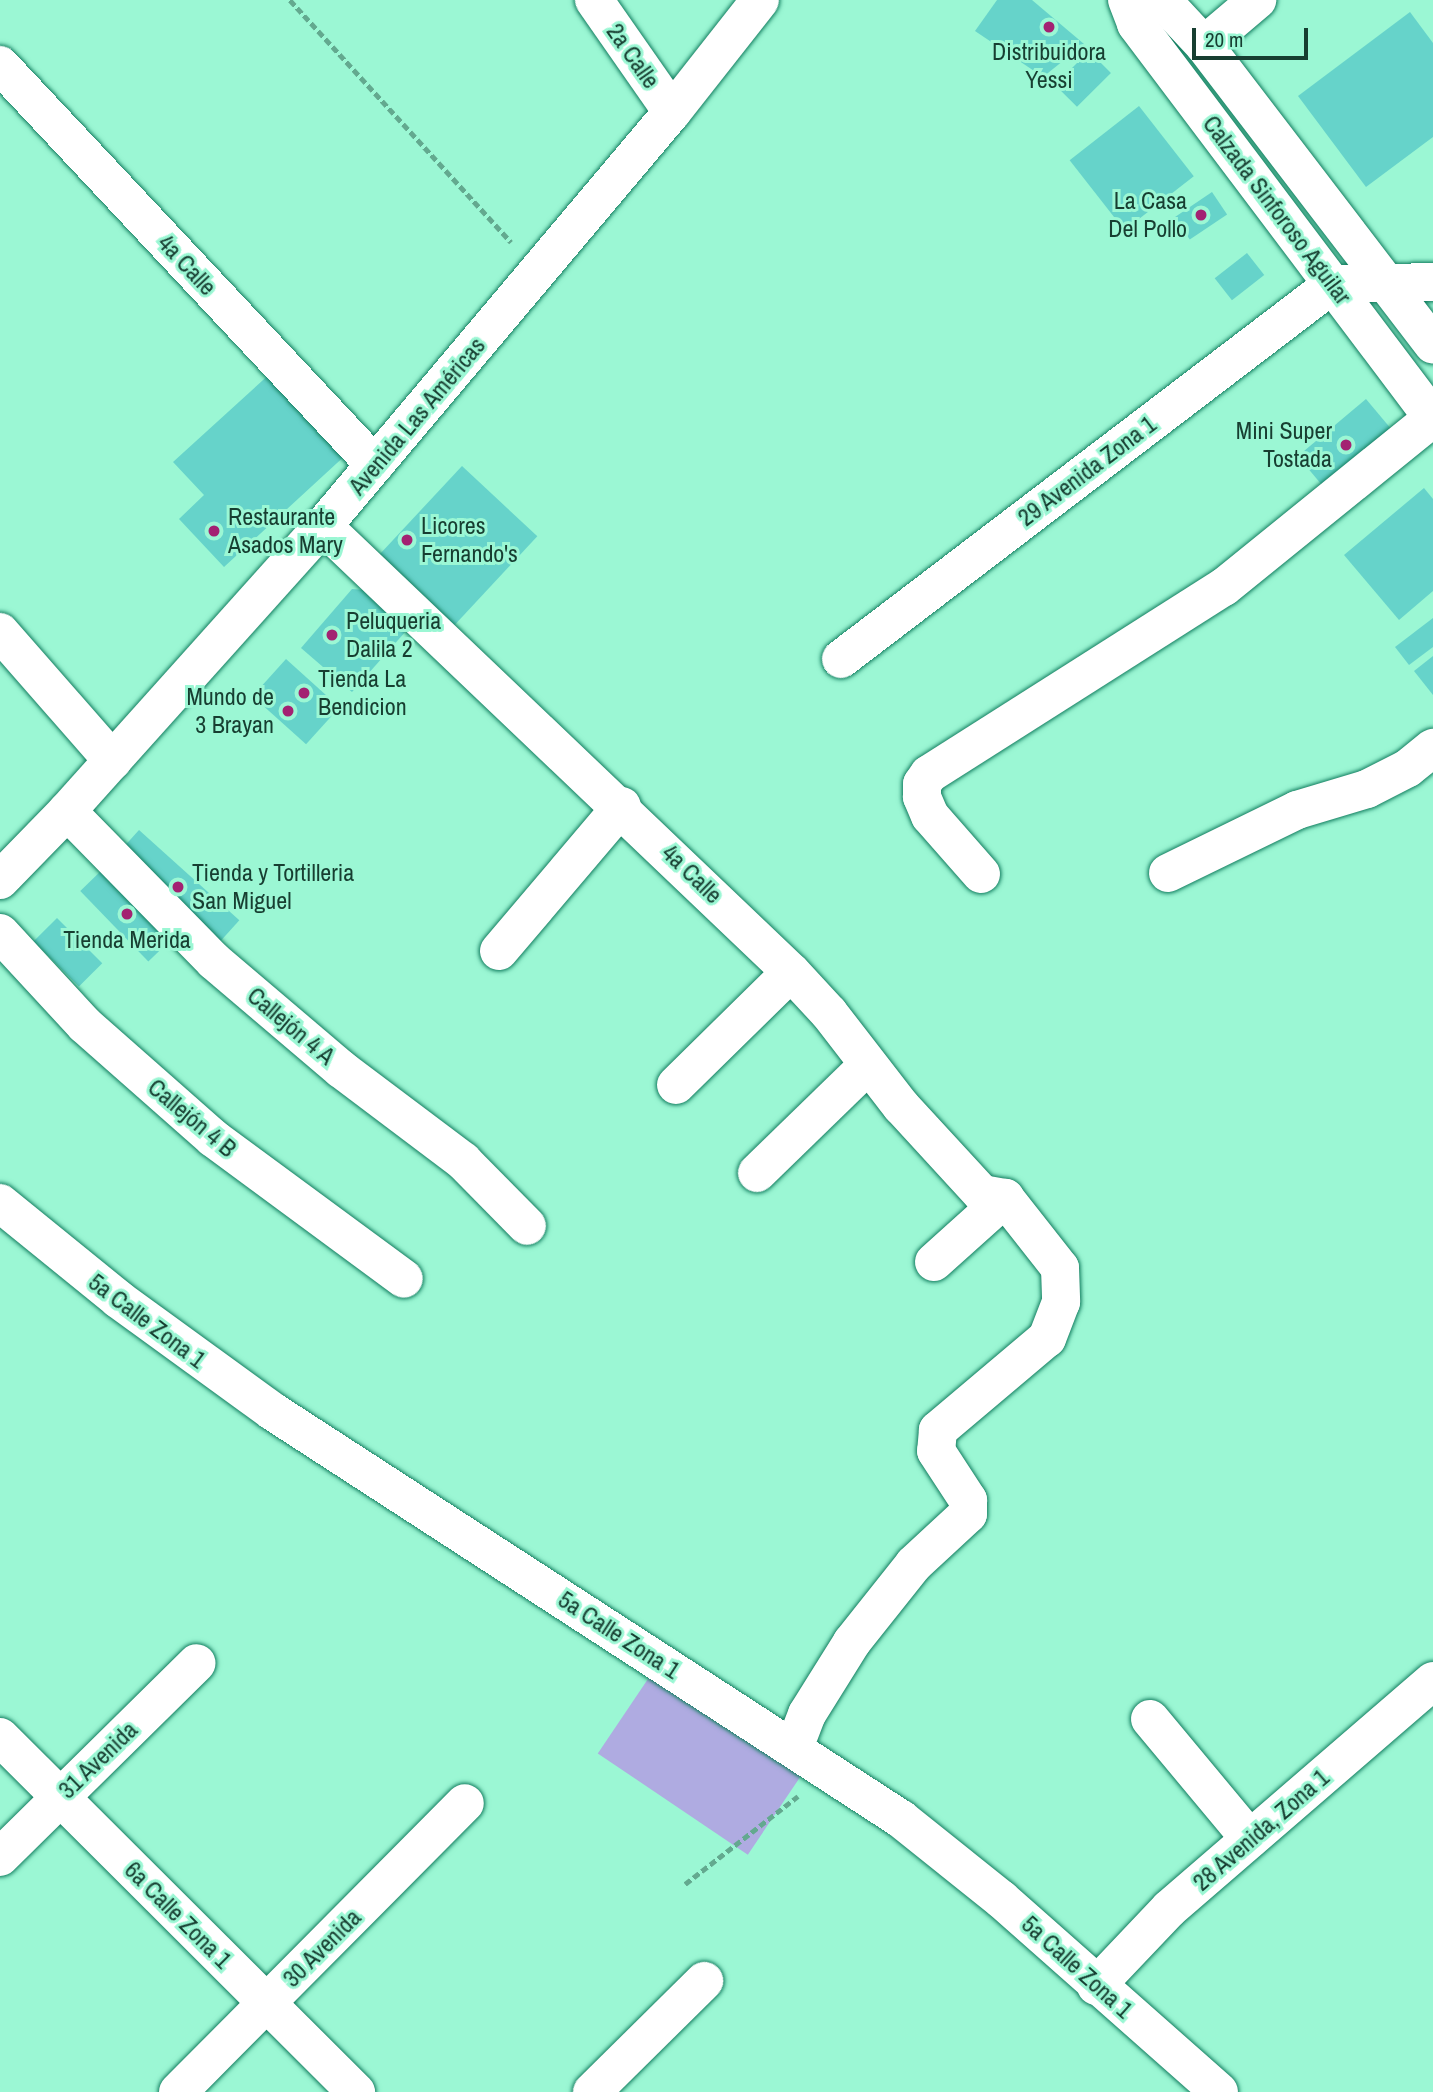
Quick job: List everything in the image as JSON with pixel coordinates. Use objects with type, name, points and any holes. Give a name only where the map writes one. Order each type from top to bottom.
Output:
[{"type":"street","name":"2a Calle","points":[[594,0],[672,112]]},
{"type":"street","name":"Avenida Las Américas","points":[[0,880],[68,811],[323,526],[672,112],[760,0]]},
{"type":"street","points":[[1204,45],[1257,0]]},
{"type":"street","name":"Calzada Sinforoso Aguilar","points":[[1433,344],[1204,45],[1154,1],[1136,24],[1433,418]]},
{"type":"street","name":"4a Calle","points":[[0,65],[375,465]]},
{"type":"street","points":[[1333,284],[1433,282]]},
{"type":"street","name":"29 Avenida Zona 1","points":[[841,659],[1333,284]]},
{"type":"street","points":[[981,874],[930,816],[922,797],[922,783],[929,774],[1224,587],[1433,418]]},
{"type":"street","name":"4a Calle","points":[[323,526],[622,806],[791,972],[830,1013],[868,1065],[982,1194],[1005,1198],[1060,1268],[1064,1284],[1054,1324],[1036,1349],[946,1420],[935,1440],[940,1460],[968,1500],[968,1514],[914,1564],[852,1642],[807,1714],[794,1748]]},
{"type":"street","points":[[0,632],[113,761]]},
{"type":"street","points":[[1168,873],[1297,810],[1367,789],[1408,768],[1433,747]]},
{"type":"street","points":[[499,951],[622,806]]},
{"type":"street","name":"Callejón 4 A","points":[[68,811],[214,961],[341,1069],[463,1161],[527,1226]]},
{"type":"street","name":"Callejón 4 B","points":[[0,933],[85,1024],[213,1138],[404,1279]]},
{"type":"street","points":[[676,1085],[791,972]]},
{"type":"street","points":[[757,1173],[868,1065]]},
{"type":"street","points":[[934,1262],[1005,1198]]},
{"type":"street","name":"5a Calle Zona 1","points":[[0,1203],[118,1299],[272,1410],[828,1770],[948,1854],[1219,2092]]},
{"type":"street","name":"31 Avenida","points":[[0,1857],[197,1663]]},
{"type":"street","name":"28 Avenida, Zona 1","points":[[1096,1986],[1169,1909],[1433,1681]]},
{"type":"street","points":[[1150,1719],[1250,1839]]},
{"type":"street","name":"6a Calle Zona 1","points":[[0,1737],[356,2092]]},
{"type":"street","name":"30 Avenida","points":[[178,2092],[465,1803]]},
{"type":"street","points":[[592,2092],[704,1981]]},
{"type":"path","points":[[290,0],[538,271]]},
{"type":"path","points":[[684,1884],[741,1844],[828,1770]]},
{"type":"shaded area","points":[[652,1673],[802,1774],[748,1855],[598,1753]]},
{"type":"building","points":[[997,0],[1032,0],[1084,44],[1043,77],[975,31]]},
{"type":"building","points":[[1410,12],[1433,43],[1433,137],[1366,187],[1298,96]]},
{"type":"building","points":[[1089,51],[1111,73],[1077,107],[1055,85]]},
{"type":"building","points":[[1139,106],[1194,176],[1124,230],[1070,160]]},
{"type":"building","name":"La Casa Del Pollo","points":[[1212,192],[1227,214],[1190,240],[1175,217]]},
{"type":"building","points":[[1247,253],[1264,275],[1232,300],[1215,278]]},
{"type":"building","points":[[274,370],[349,452],[224,567],[179,519],[204,495],[173,462]]},
{"type":"building","name":"Mini Super Tostada","points":[[1366,399],[1395,433],[1327,491],[1298,456]]},
{"type":"building","points":[[462,466],[537,536],[453,627],[377,557]]},
{"type":"building","points":[[1424,488],[1433,499],[1433,591],[1399,620],[1344,555]]},
{"type":"building","points":[[352,589],[378,591],[414,622],[352,692],[301,648]]},
{"type":"building","points":[[1433,618],[1433,647],[1409,665],[1395,647]]},
{"type":"building","points":[[1433,656],[1433,695],[1414,671]]},
{"type":"building","points":[[286,659],[340,707],[306,744],[253,696]]},
{"type":"building","name":"Tienda y Tortilleria San Miguel","points":[[139,830],[239,920],[218,944],[118,854]]},
{"type":"building","name":"Tienda Merida","points":[[104,868],[172,938],[148,961],[80,891]]},
{"type":"building","points":[[57,918],[102,963],[79,987],[34,941]]},
{"type":"place","name":"Distribuidora Yessi","points":[[1049,27]]},
{"type":"place","name":"La Casa Del Pollo","points":[[1201,215]]},
{"type":"place","name":"Mini Super Tostada","points":[[1346,445]]},
{"type":"place","name":"Restaurante Asados Mary","points":[[214,531]]},
{"type":"place","name":"Licores Fernando's","points":[[407,540]]},
{"type":"place","name":"Peluqueria Dalila 2","points":[[332,635]]},
{"type":"place","name":"Tienda La Bendicion","points":[[304,693]]},
{"type":"place","name":"Mundo de 3 Brayan","points":[[288,711]]},
{"type":"place","name":"Tienda y Tortilleria San Miguel","points":[[178,887]]},
{"type":"place","name":"Tienda Merida","points":[[127,914]]}]
